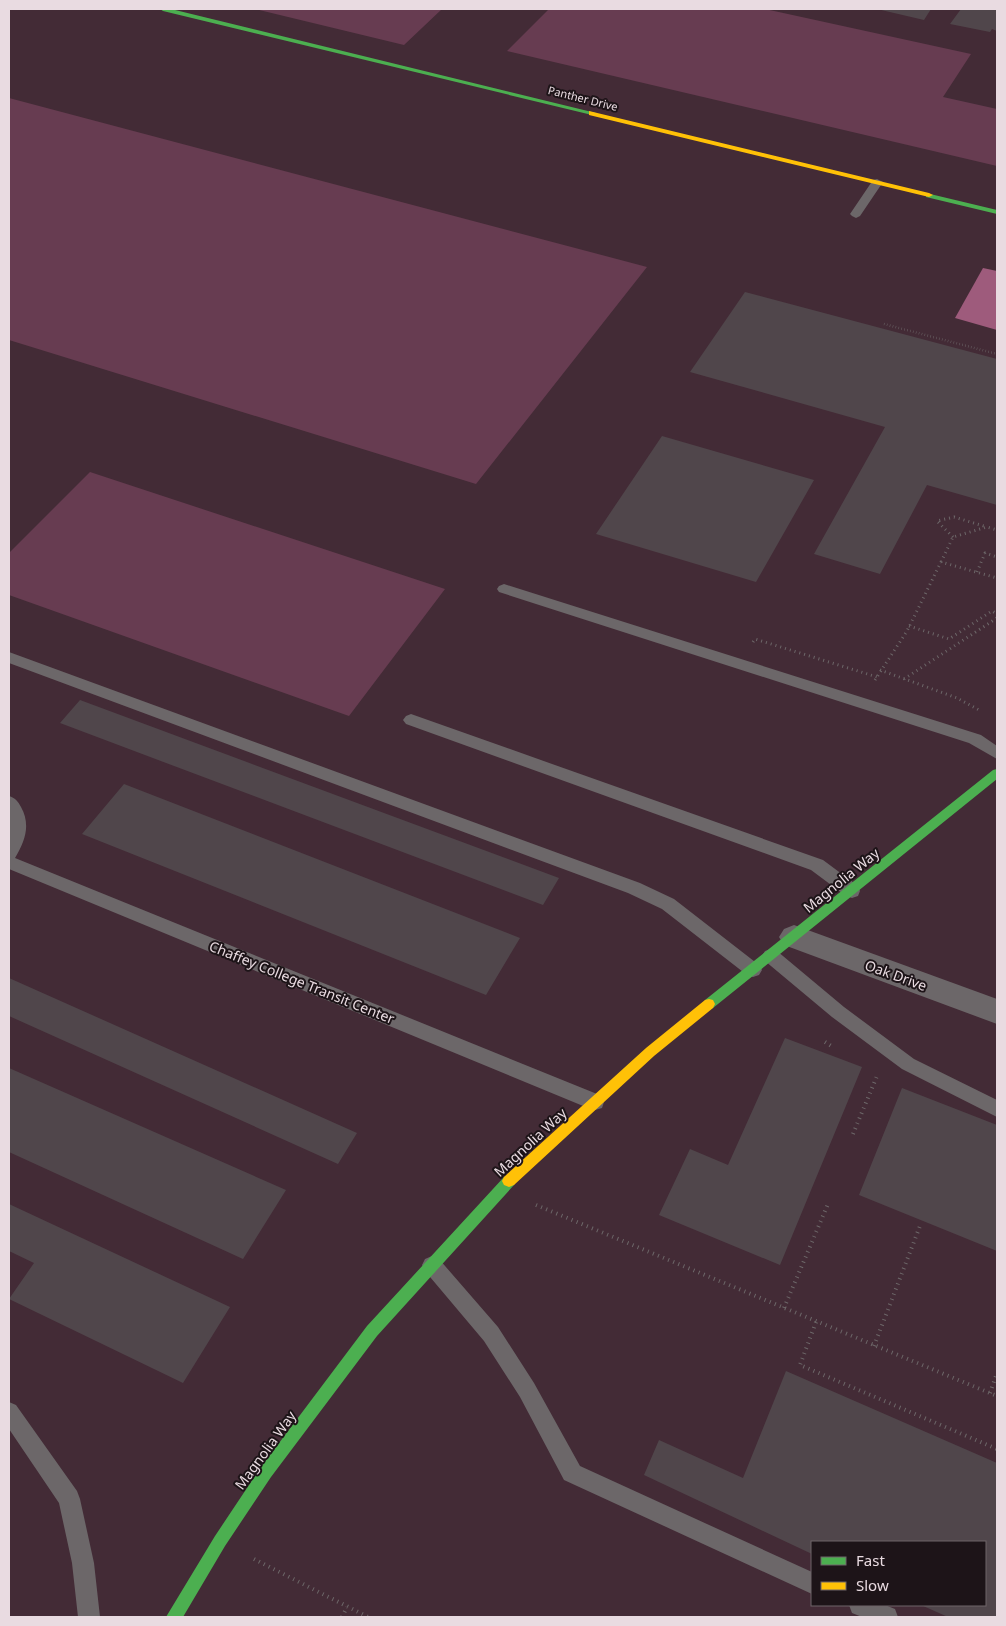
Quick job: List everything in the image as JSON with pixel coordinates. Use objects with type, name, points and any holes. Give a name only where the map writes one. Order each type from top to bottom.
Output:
[{"type":"street","name":"Panther Drive","points":[[163,9],[997,212]]},
{"type":"street","name":"Magnolia Way","points":[[174,1617],[220,1541],[266,1472],[367,1337],[500,1190],[650,1052],[852,890],[993,782]]},
{"type":"street","name":"Oak Drive","points":[[794,937],[997,1012]]},
{"type":"lane","points":[[856,214],[877,182]]},
{"type":"lane","points":[[504,590],[975,739],[997,753]]},
{"type":"lane","points":[[9,657],[634,888],[668,904],[753,970]]},
{"type":"lane","points":[[411,720],[817,865],[852,890]]},
{"type":"lane","points":[[9,802],[16,811],[19,826],[16,844],[9,854]]},
{"type":"lane","name":"Chaffey College Transit Center","points":[[9,862],[595,1102]]},
{"type":"lane","points":[[771,956],[838,1012],[908,1064],[997,1109]]},
{"type":"lane","points":[[432,1265],[491,1334],[526,1390],[572,1473],[811,1583]]},
{"type":"lane","points":[[9,1412],[69,1499],[83,1562],[89,1617]]},
{"type":"lane","points":[[862,1606],[887,1617]]},
{"type":"path","points":[[884,324],[997,354]]},
{"type":"path","points":[[953,537],[937,521],[954,517],[997,530]]},
{"type":"path","points":[[983,712],[957,698],[880,670],[909,626],[953,537],[987,527]]},
{"type":"path","points":[[977,572],[985,553],[997,557]]},
{"type":"path","points":[[942,562],[997,578]]},
{"type":"path","points":[[909,626],[948,639],[992,611],[997,614]]},
{"type":"path","points":[[904,679],[997,618]]},
{"type":"path","points":[[853,1134],[878,1073]]},
{"type":"path","points":[[500,1190],[997,1396]]},
{"type":"path","points":[[784,1308],[828,1204]]},
{"type":"path","points":[[874,1346],[920,1226]]},
{"type":"path","points":[[816,1322],[800,1365],[997,1449]]},
{"type":"path","points":[[990,1394],[997,1373]]},
{"type":"path","points":[[220,1541],[368,1617]]},
{"type":"path","points":[[342,1617],[347,1606]]},
{"type":"shaded area","points":[[9,9],[997,9],[997,1617],[9,1617]]},
{"type":"shaded area","points":[[255,9],[442,9],[404,45]]},
{"type":"shaded area","points":[[549,9],[765,9],[971,54],[943,97],[997,109],[997,166],[507,51]]},
{"type":"shaded area","points":[[9,98],[647,267],[476,484],[9,340]]},
{"type":"shaded area","points":[[983,268],[997,271],[997,330],[955,318]]},
{"type":"shaded area","points":[[90,472],[445,589],[349,716],[9,595],[9,553]]},
{"type":"building","points":[[877,9],[931,9],[924,20]]},
{"type":"building","points":[[961,9],[997,9],[997,31],[992,29],[990,32],[950,24]]},
{"type":"building","points":[[745,292],[997,359],[997,505],[927,485],[880,574],[814,554],[885,427],[690,372]]},
{"type":"building","points":[[662,436],[814,480],[756,582],[596,534]]},
{"type":"building","points":[[80,700],[559,878],[543,905],[60,723]]},
{"type":"building","points":[[124,784],[520,938],[486,995],[82,834]]},
{"type":"building","points":[[9,978],[357,1133],[338,1164],[9,1016]]},
{"type":"building","points":[[785,1038],[862,1067],[780,1265],[659,1215],[690,1149],[728,1165]]},
{"type":"building","points":[[9,1068],[286,1190],[243,1259],[9,1152]]},
{"type":"building","points":[[902,1088],[997,1125],[997,1251],[859,1195]]},
{"type":"building","points":[[9,1204],[230,1307],[183,1383],[9,1299],[34,1263],[9,1251]]},
{"type":"building","points":[[786,1371],[997,1463],[997,1617],[948,1617],[923,1606],[986,1606],[986,1541],[811,1541],[811,1554],[644,1475],[659,1440],[743,1478]]},
{"type":"traffic: fast","points":[[163,9],[592,113]]},
{"type":"traffic: fast","points":[[929,195],[997,212]]},
{"type":"traffic: fast","points":[[709,1004],[997,773]]},
{"type":"traffic: fast","points":[[174,1617],[220,1541],[266,1472],[372,1331],[509,1181]]},
{"type":"traffic: slow","points":[[592,113],[929,195]]},
{"type":"traffic: slow","points":[[509,1181],[650,1052],[709,1004]]}]
